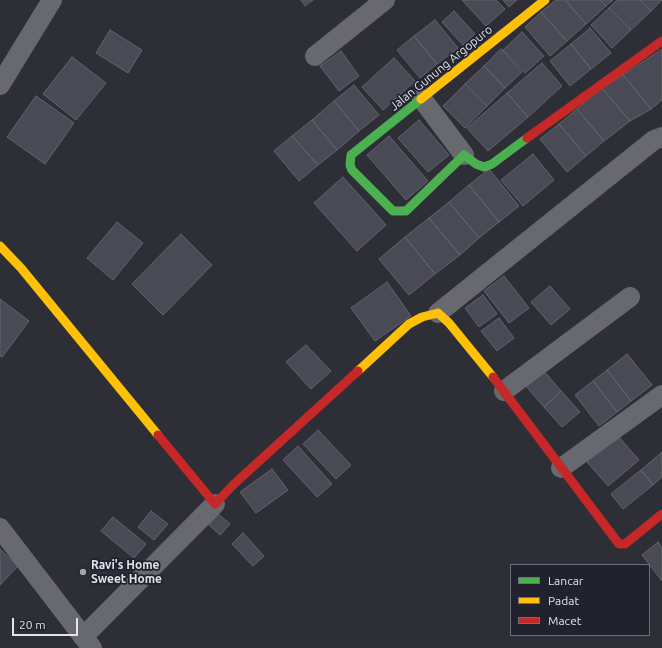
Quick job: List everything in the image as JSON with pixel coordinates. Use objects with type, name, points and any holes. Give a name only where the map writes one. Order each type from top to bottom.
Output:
[{"type":"street","points":[[0,85],[52,0]]},
{"type":"street","points":[[315,56],[385,0]]},
{"type":"street","name":"Jalan Gunung Argopuro","points":[[464,155],[406,211],[397,212],[393,211],[352,170],[350,165],[351,155],[545,0]]},
{"type":"street","points":[[422,98],[464,155],[476,164],[484,167],[492,164],[662,41]]},
{"type":"street","points":[[0,528],[87,642],[233,485],[409,324],[422,316],[438,313],[654,140],[662,137]]},
{"type":"street","points":[[0,246],[21,268],[215,504]]},
{"type":"street","points":[[504,391],[630,297]]},
{"type":"street","points":[[438,313],[449,323],[504,391],[619,544],[625,544],[662,514]]},
{"type":"street","points":[[562,468],[662,395]]},
{"type":"building","points":[[301,0],[313,0],[305,6]]},
{"type":"building","points":[[462,0],[496,0],[505,9],[486,26]]},
{"type":"building","points":[[503,0],[517,0],[509,7]]},
{"type":"building","points":[[556,0],[565,0],[586,24],[567,41],[541,12]]},
{"type":"building","points":[[565,0],[600,0],[606,6],[586,24]]},
{"type":"building","points":[[600,0],[613,0],[606,6]]},
{"type":"building","points":[[617,0],[640,0],[651,11],[631,30],[609,8]]},
{"type":"building","points":[[640,0],[662,0],[651,11]]},
{"type":"building","points":[[609,8],[631,30],[612,48],[591,25]]},
{"type":"building","points":[[454,11],[475,34],[463,45],[442,22]]},
{"type":"building","points":[[541,12],[567,41],[550,56],[525,27]]},
{"type":"building","points":[[435,20],[458,48],[437,64],[414,36]]},
{"type":"building","points":[[590,28],[611,53],[591,69],[571,44]]},
{"type":"building","points":[[110,30],[142,50],[128,73],[96,53]]},
{"type":"building","points":[[522,32],[544,56],[525,73],[503,50]]},
{"type":"building","points":[[414,36],[437,64],[420,78],[397,50]]},
{"type":"building","points":[[571,44],[591,69],[570,86],[550,61]]},
{"type":"building","points":[[501,49],[522,72],[505,88],[484,66]]},
{"type":"building","points":[[662,49],[662,100],[651,109],[623,75]]},
{"type":"building","points":[[341,51],[359,76],[339,91],[320,66]]},
{"type":"building","points":[[72,57],[106,83],[76,120],[43,94]]},
{"type":"building","points":[[394,58],[415,81],[383,110],[362,87]]},
{"type":"building","points":[[542,63],[562,86],[528,117],[507,93]]},
{"type":"building","points":[[484,66],[505,88],[487,106],[465,84]]},
{"type":"building","points":[[623,75],[651,109],[630,121],[602,88]]},
{"type":"building","points":[[465,84],[487,106],[465,128],[443,106]]},
{"type":"building","points":[[354,85],[379,115],[359,131],[334,101]]},
{"type":"building","points":[[602,88],[630,121],[604,141],[577,109]]},
{"type":"building","points":[[507,93],[528,117],[488,151],[467,128]]},
{"type":"building","points":[[36,96],[74,123],[45,164],[7,137]]},
{"type":"building","points":[[334,101],[359,131],[337,150],[312,120]]},
{"type":"building","points":[[577,109],[604,141],[586,156],[559,124]]},
{"type":"building","points":[[312,120],[337,150],[318,165],[292,136]]},
{"type":"building","points":[[419,120],[449,155],[428,172],[398,138]]},
{"type":"building","points":[[559,124],[586,156],[567,172],[540,139]]},
{"type":"building","points":[[292,136],[318,165],[299,181],[274,151]]},
{"type":"building","points":[[389,136],[428,181],[406,200],[367,155]]},
{"type":"building","points":[[533,154],[554,180],[523,206],[501,180]]},
{"type":"building","points":[[489,169],[519,206],[499,222],[469,185]]},
{"type":"building","points":[[343,177],[386,225],[357,251],[314,203]]},
{"type":"building","points":[[469,185],[499,222],[479,238],[449,202]]},
{"type":"building","points":[[449,202],[479,238],[460,255],[429,218]]},
{"type":"building","points":[[429,218],[460,255],[435,274],[405,237]]},
{"type":"building","points":[[117,222],[143,243],[113,280],[87,258]]},
{"type":"building","points":[[181,234],[212,265],[163,315],[132,284]]},
{"type":"building","points":[[405,237],[435,274],[409,295],[379,259]]},
{"type":"building","points":[[504,276],[529,308],[509,323],[484,291]]},
{"type":"building","points":[[387,282],[411,316],[375,341],[351,308]]},
{"type":"building","points":[[550,286],[570,309],[551,325],[531,302]]},
{"type":"building","points":[[483,295],[497,314],[479,327],[465,308]]},
{"type":"building","points":[[0,299],[29,321],[2,357],[0,356]]},
{"type":"building","points":[[499,318],[514,338],[497,351],[481,331]]},
{"type":"building","points":[[306,345],[331,371],[311,389],[286,362]]},
{"type":"building","points":[[627,354],[652,385],[631,401],[607,370]]},
{"type":"building","points":[[543,370],[561,391],[544,407],[525,385]]},
{"type":"building","points":[[607,370],[631,401],[617,412],[593,381]]},
{"type":"building","points":[[593,381],[617,412],[599,426],[575,395]]},
{"type":"building","points":[[561,391],[580,412],[562,427],[544,407]]},
{"type":"building","points":[[318,430],[351,465],[336,479],[303,444]]},
{"type":"building","points":[[618,436],[639,460],[608,486],[587,462]]},
{"type":"building","points":[[298,446],[332,484],[317,497],[283,460]]},
{"type":"building","points":[[662,452],[662,477],[653,485],[641,470]]},
{"type":"building","points":[[272,469],[288,490],[256,513],[240,492]]},
{"type":"building","points":[[641,470],[653,485],[623,509],[611,494]]},
{"type":"building","points":[[151,511],[168,524],[154,540],[138,527]]},
{"type":"building","points":[[218,514],[230,524],[220,535],[209,525]]},
{"type":"building","points":[[113,517],[146,544],[134,558],[101,531]]},
{"type":"building","points":[[243,533],[264,556],[253,566],[232,544]]},
{"type":"building","points":[[658,542],[662,548],[662,581],[650,564],[642,555]]},
{"type":"building","points":[[0,549],[18,566],[0,585]]},
{"type":"traffic: fast","points":[[421,99],[351,155],[350,165],[352,170],[393,211],[406,211],[464,155],[476,164],[484,167],[492,164],[527,138]]},
{"type":"traffic: slow","points":[[421,99],[545,0]]},
{"type":"traffic: slow","points":[[0,246],[21,268],[158,435]]},
{"type":"traffic: slow","points":[[358,371],[409,324],[422,317],[438,313],[449,323],[493,377]]},
{"type":"traffic: jam","points":[[527,138],[662,41]]},
{"type":"traffic: jam","points":[[158,435],[215,504],[233,485],[358,371]]},
{"type":"traffic: jam","points":[[493,377],[619,544],[625,544],[662,514]]},
{"type":"place","name":"Ravi's Home Sweet Home","points":[[83,572]]}]
